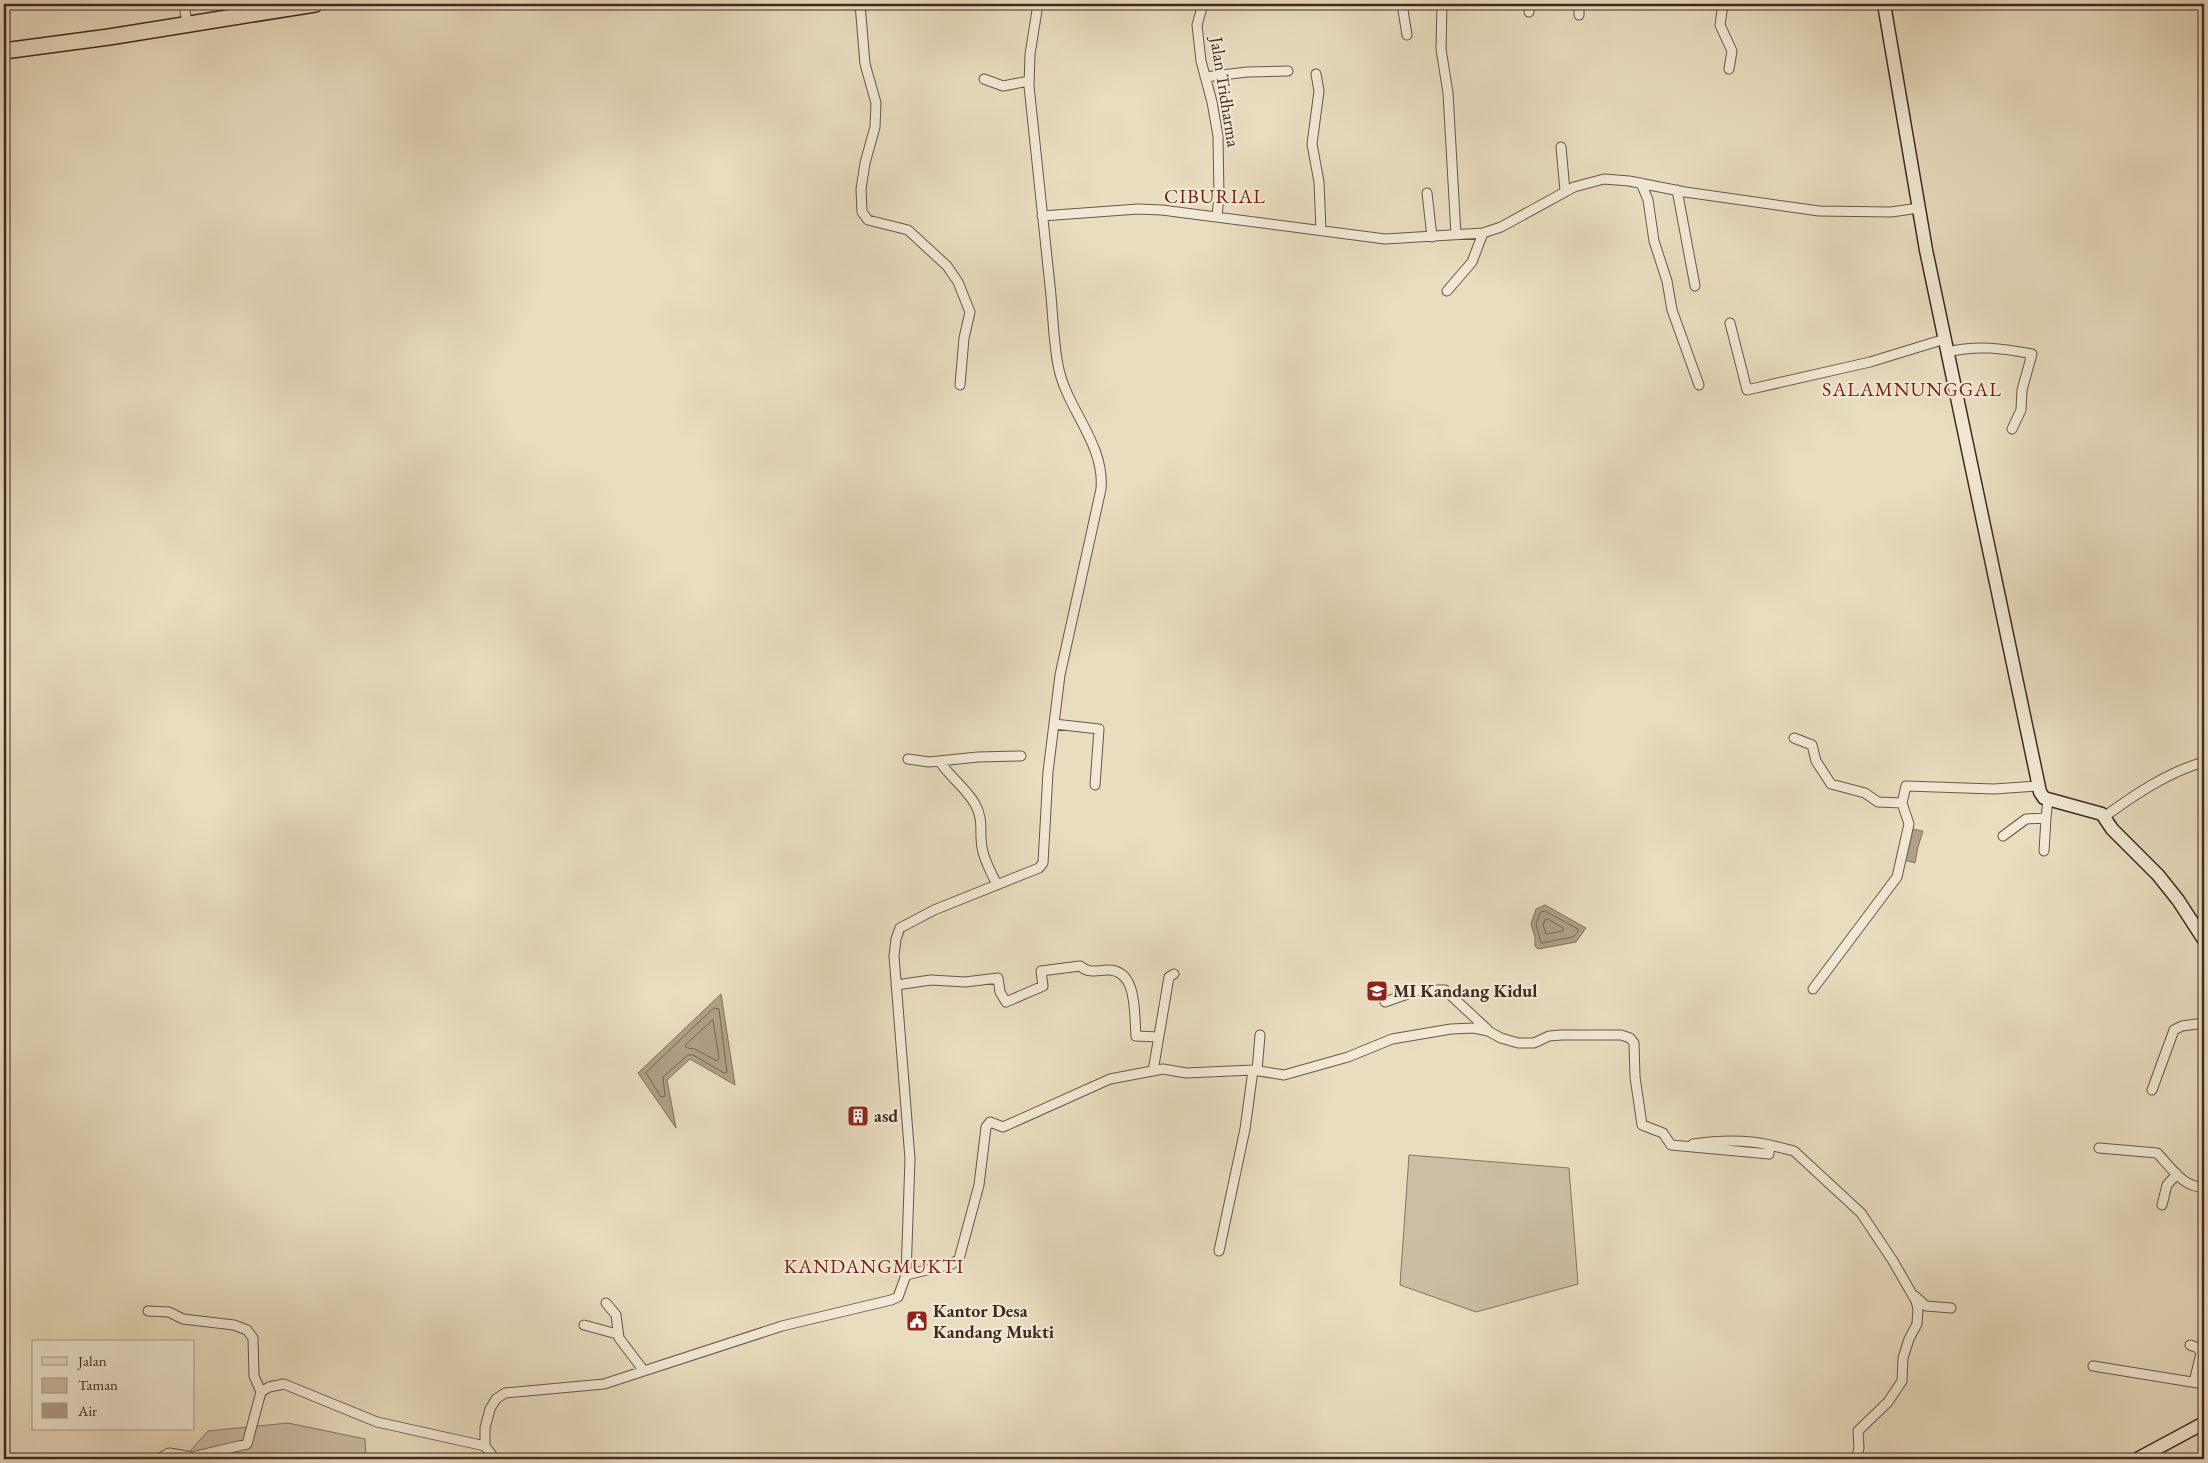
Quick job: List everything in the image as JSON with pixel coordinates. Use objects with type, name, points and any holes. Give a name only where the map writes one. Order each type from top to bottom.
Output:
[{"type":"main road","points":[[4,51],[316,4]]},
{"type":"street","points":[[184,4],[187,24]]},
{"type":"street","points":[[860,4],[865,64],[876,103],[875,127],[865,163],[861,189],[862,212],[868,220],[908,230],[947,266],[958,282],[970,312],[964,338],[960,386]]},
{"type":"street","points":[[495,1459],[485,1446],[485,1428],[490,1409],[496,1399],[505,1393],[604,1384],[782,1326],[898,1297],[906,1275],[910,1159],[894,956],[896,939],[900,928],[934,910],[1039,868],[1043,862],[1048,772],[1066,640],[1101,489],[1102,477],[1098,456],[1058,368],[1029,80],[1030,54],[1038,4]]},
{"type":"street","name":"Jalan Tridharma","points":[[1203,4],[1198,25],[1201,61],[1218,136],[1219,196],[1217,216]]},
{"type":"street","points":[[1402,4],[1407,35]]},
{"type":"street","points":[[1442,4],[1441,50],[1448,93],[1456,235]]},
{"type":"street","points":[[1579,4],[1579,15]]},
{"type":"street","points":[[1723,4],[1720,26],[1732,51],[1729,68]]},
{"type":"street","points":[[1884,4],[1899,80],[1919,208],[1946,346],[2042,796],[2098,812],[2104,817],[2112,829],[2158,875],[2178,900],[2204,940]]},
{"type":"street","points":[[1205,77],[1247,72],[1288,71]]},
{"type":"street","points":[[1316,74],[1319,91],[1312,144],[1319,182],[1321,230]]},
{"type":"street","points":[[984,78],[1003,86],[1029,80]]},
{"type":"street","points":[[1560,147],[1566,191]]},
{"type":"street","points":[[1042,216],[1138,209],[1162,210],[1372,238],[1432,237],[1483,233],[1501,227],[1566,191],[1597,180],[1617,179],[1819,211],[1891,212],[1919,208]]},
{"type":"street","points":[[1641,183],[1648,200],[1654,240],[1667,281],[1672,310],[1699,385]]},
{"type":"street","points":[[1677,190],[1695,286]]},
{"type":"street","points":[[1428,192],[1432,237]]},
{"type":"street","points":[[1447,292],[1472,262],[1483,233]]},
{"type":"street","points":[[1730,323],[1747,390],[1946,346],[1965,348],[1987,347],[2032,354],[2022,390],[2021,410],[2012,429]]},
{"type":"street","points":[[1054,724],[1099,728],[1095,785]]},
{"type":"street","points":[[1794,738],[1812,745],[1816,761],[1831,784],[1865,793],[1878,802],[1902,804]]},
{"type":"street","points":[[908,759],[940,762],[978,757],[1021,756]]},
{"type":"street","points":[[940,762],[974,803],[982,820],[981,838],[983,852],[997,885]]},
{"type":"street","points":[[2104,817],[2134,795],[2180,771],[2204,762]]},
{"type":"street","points":[[1813,989],[1897,877],[1909,824],[1902,804],[1905,788],[1908,786],[1994,789],[2039,786]]},
{"type":"street","points":[[2044,851],[2048,799]]},
{"type":"street","points":[[2003,836],[2026,819],[2046,818]]},
{"type":"street","points":[[896,985],[930,980],[965,982],[998,978],[1000,992],[1006,1002],[1043,986],[1041,971],[1080,966],[1086,971],[1115,970],[1122,973],[1131,988],[1136,1036],[1158,1037]]},
{"type":"street","points":[[1153,1071],[1169,976],[1174,974]]},
{"type":"street","points":[[1385,1002],[1419,990],[1445,990],[1488,1031],[1501,1038],[1518,1043],[1534,1043],[1549,1036],[1561,1035],[1621,1035],[1630,1038],[1634,1043],[1635,1077],[1642,1125],[1663,1133],[1671,1145],[1769,1154],[1770,1145],[1794,1151],[1861,1213],[1913,1294],[1926,1306],[1951,1308]]},
{"type":"street","points":[[2152,1090],[2174,1030],[2182,1026],[2204,1023]]},
{"type":"street","points":[[906,1275],[952,1264],[959,1259],[979,1185],[986,1127],[990,1122],[1003,1127],[1110,1079],[1163,1068],[1186,1073],[1255,1071],[1278,1075],[1297,1073],[1348,1057],[1406,1035],[1451,1028],[1474,1028],[1488,1031]]},
{"type":"street","points":[[1218,1250],[1244,1129],[1260,1034]]},
{"type":"street","points":[[2100,1148],[2157,1153],[2187,1183],[2204,1187]]},
{"type":"street","points":[[2162,1205],[2167,1185],[2177,1174]]},
{"type":"street","points":[[1856,1459],[1859,1448],[1858,1430],[1888,1402],[1902,1381],[1903,1358],[1909,1339],[1917,1324],[1918,1310],[1913,1294]]},
{"type":"street","points":[[606,1304],[616,1315],[617,1334],[644,1371]]},
{"type":"street","points":[[148,1311],[169,1312],[183,1319],[234,1325],[247,1330],[253,1338],[254,1376],[261,1392],[247,1444],[192,1456],[169,1453],[158,1459]]},
{"type":"street","points":[[584,1325],[617,1334]]},
{"type":"street","points":[[2190,1345],[2198,1348],[2201,1353],[2194,1382]]},
{"type":"street","points":[[2093,1366],[2204,1384]]},
{"type":"street","points":[[261,1392],[269,1387],[284,1384],[377,1422],[485,1446]]},
{"type":"street","points":[[2138,1459],[2204,1423]]},
{"type":"green space","points":[[1409,1155],[1569,1168],[1578,1284],[1476,1312],[1400,1285]]},
{"type":"green space","points":[[288,1423],[365,1439],[366,1459],[183,1459],[208,1431]]},
{"type":"water","points":[[1912,829],[1923,831],[1915,863],[1904,860]]},
{"type":"water","points":[[1545,905],[1586,928],[1576,942],[1538,949],[1535,946],[1535,937],[1531,924],[1536,909]]},
{"type":"water","points":[[721,994],[735,1085],[690,1059],[667,1080],[676,1128],[638,1073]]},
{"type":"place","name":"MI Kandang Kidul","points":[[1377,991]]},
{"type":"place","name":"asd","points":[[858,1116]]},
{"type":"place","name":"Kantor Desa Kandang Mukti","points":[[917,1321]]},
{"type":"district","name":"CIBURIAL","points":[[1215,196]]},
{"type":"district","name":"SALAMNUNGGAL","points":[[1912,389]]},
{"type":"district","name":"KANDANGMUKTI","points":[[874,1266]]}]
